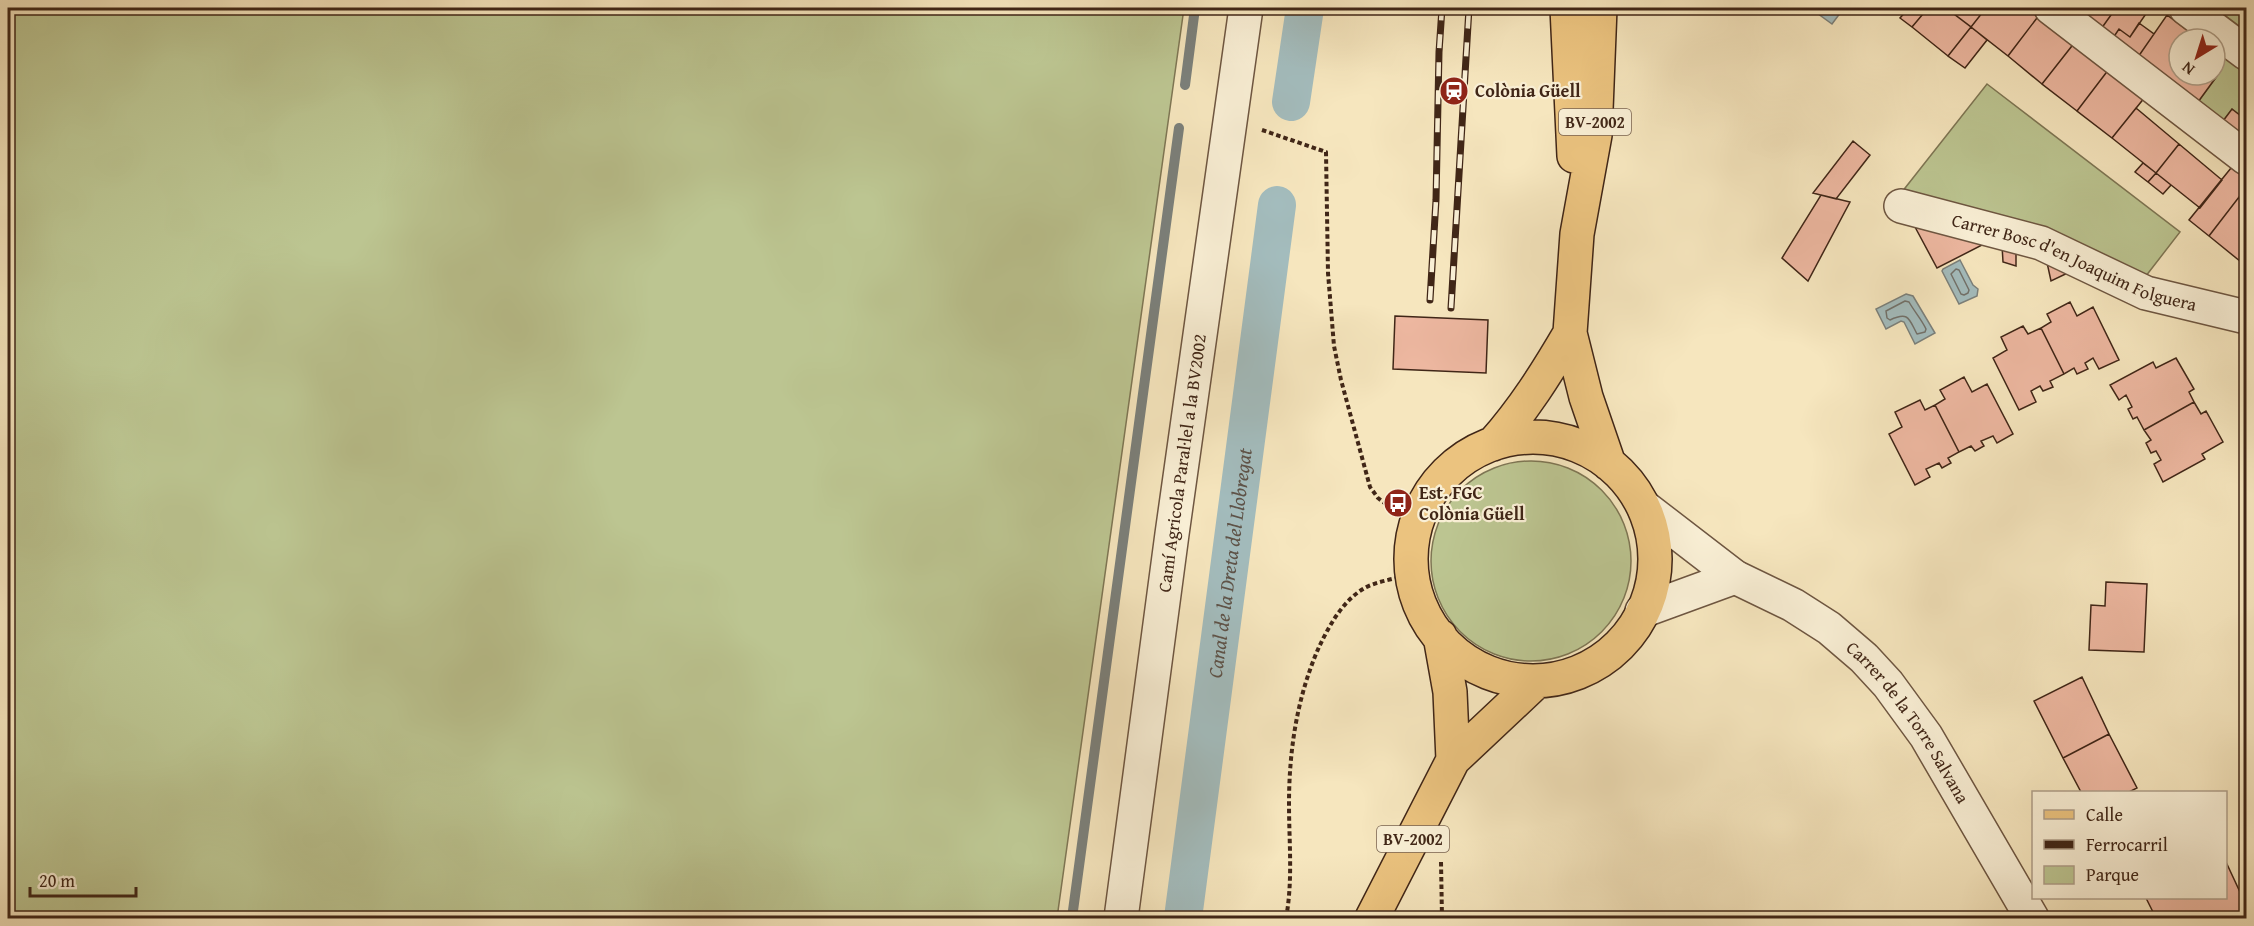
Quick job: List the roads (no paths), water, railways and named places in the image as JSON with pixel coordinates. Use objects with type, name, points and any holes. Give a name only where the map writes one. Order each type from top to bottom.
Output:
[{"type":"main road","name":"BV-2002","points":[[1568,8],[1577,234]]},
{"type":"main road","name":"BV-2002","points":[[1600,8],[1595,135],[1577,234],[1570,333],[1583,388],[1609,464]]},
{"type":"main road","name":"BV-2002","points":[[1493,444],[1539,386],[1570,333]]},
{"type":"main road","name":"BV-2002","points":[[1540,436],[1587,450],[1609,464],[1629,484],[1644,507],[1652,528],[1655,549],[1653,590],[1642,611],[1618,645],[1583,670],[1537,681],[1510,679],[1487,672],[1452,649],[1440,636],[1420,604],[1411,574],[1411,550],[1415,526],[1423,506],[1437,484],[1455,464],[1475,451],[1514,439],[1540,436]]},
{"type":"main road","name":"BV-2002","points":[[1440,636],[1450,692],[1453,760]]},
{"type":"main road","name":"BV-2002","points":[[1372,918],[1453,760],[1537,681]]},
{"type":"street","name":"Camí Agricola Paral·lel a la BV2002","points":[[1121,918],[1246,8]]},
{"type":"street","points":[[2051,8],[2247,158]]},
{"type":"street","points":[[2186,8],[2247,53]]},
{"type":"street","name":"Carrer Bosc d'en Joaquim Folguera","points":[[1901,206],[2041,243],[2146,293],[2247,317]]},
{"type":"street","name":"Carrer de la Torre Salvana","points":[[1644,507],[1735,577],[1783,600],[1829,628],[1864,658],[1888,684],[1926,736],[2032,918]]},
{"type":"street","points":[[1642,611],[1735,577]]},
{"type":"water","points":[[1810,8],[1844,8],[1832,24]]},
{"type":"water","points":[[1960,260],[1973,285],[1978,289],[1977,296],[1959,304],[1942,271]]},
{"type":"water","points":[[1906,294],[1913,296],[1935,333],[1915,344],[1904,322],[1901,321],[1886,329],[1876,309]]},
{"type":"waterway","points":[[1185,85],[1195,8]]},
{"type":"waterway","name":"Canal de la Dreta del Llobregat","points":[[1291,102],[1305,8]]},
{"type":"waterway","points":[[1072,918],[1179,128]]},
{"type":"waterway","name":"Canal de la Dreta del Llobregat","points":[[1183,918],[1277,205]]},
{"type":"railway","points":[[1430,300],[1436,200],[1442,8]]},
{"type":"railway","points":[[1451,308],[1469,8]]},
{"type":"place","name":"Colònia Güell","points":[[1454,91]]},
{"type":"place","name":"Est. FGC Colònia Güell","points":[[1398,503]]}]
